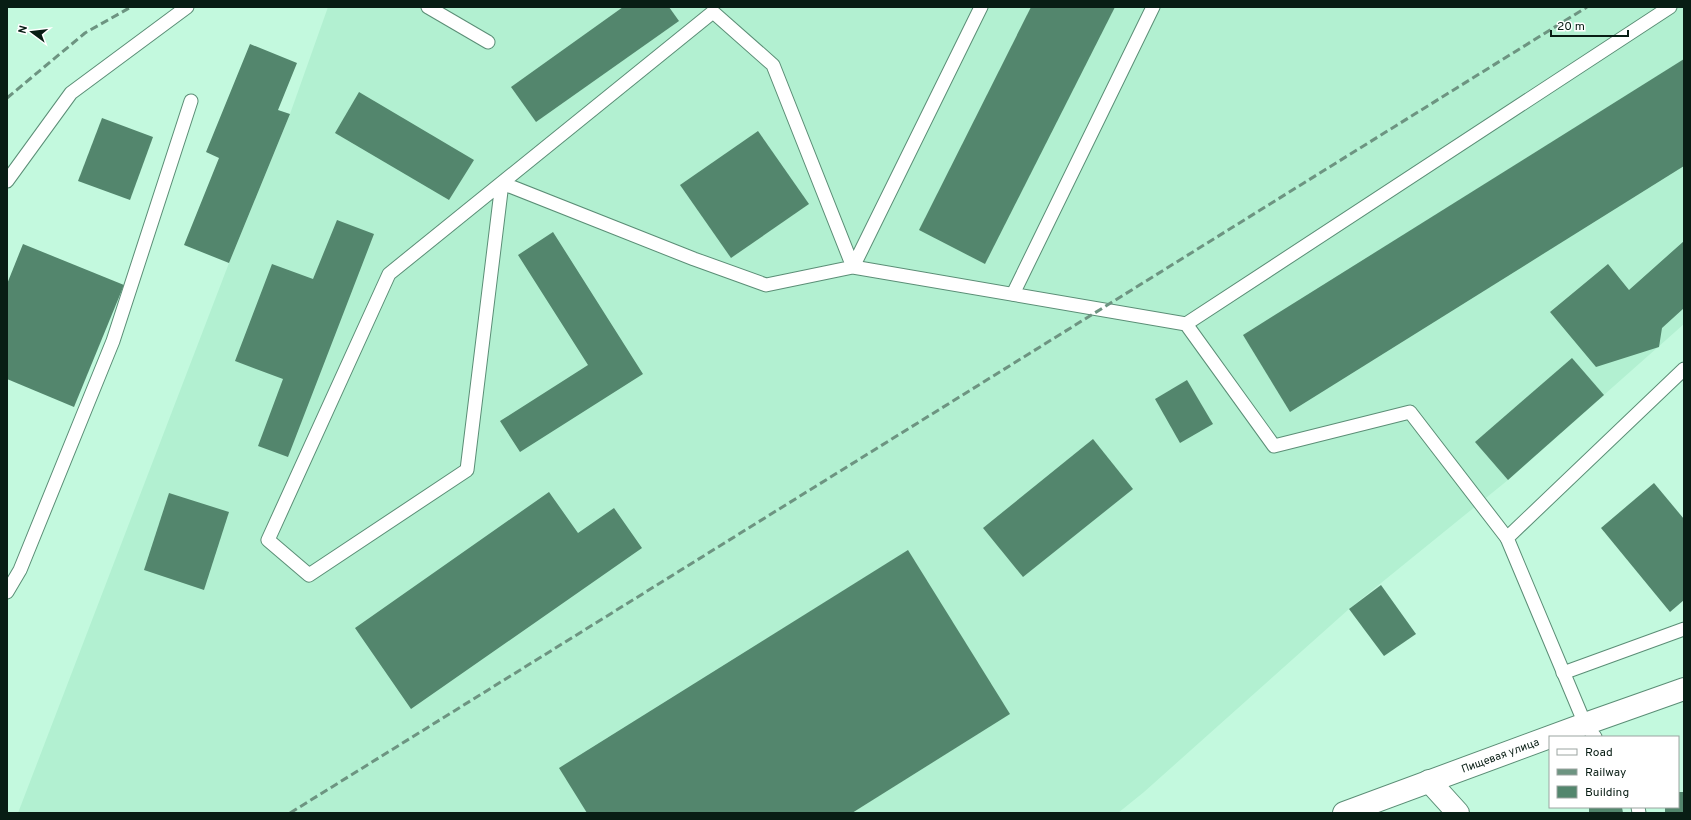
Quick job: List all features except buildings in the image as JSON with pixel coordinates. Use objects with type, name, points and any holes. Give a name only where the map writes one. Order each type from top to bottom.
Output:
[{"type":"main road","name":"Пищевая улица","points":[[1571,736],[1590,730],[1684,689]]},
{"type":"main road","name":"Пищевая улица","points":[[1344,813],[1429,781],[1549,743]]},
{"type":"main road","points":[[1429,781],[1458,813]]},
{"type":"lane","points":[[7,181],[71,93],[187,7]]},
{"type":"lane","points":[[428,7],[488,42]]},
{"type":"lane","points":[[853,266],[981,7]]},
{"type":"lane","points":[[1013,294],[1153,7]]},
{"type":"lane","points":[[502,183],[694,259],[766,285],[853,266],[1186,324],[1670,7]]},
{"type":"lane","points":[[502,183],[467,470],[309,574],[268,540],[389,274],[713,12],[773,65],[853,266]]},
{"type":"lane","points":[[7,592],[20,570],[113,341],[191,101]]},
{"type":"lane","points":[[1186,324],[1274,446],[1410,412],[1507,538],[1563,673],[1590,730]]},
{"type":"lane","points":[[1507,538],[1684,369]]},
{"type":"lane","points":[[1563,673],[1684,629]]},
{"type":"shaded area","points":[[328,7],[1684,7],[1684,324],[1508,480],[1349,609],[1144,792],[1118,813],[18,813],[229,263],[290,114]]},
{"type":"railway","points":[[7,98],[85,33],[131,7]]},
{"type":"railway","points":[[290,813],[1587,7]]}]
